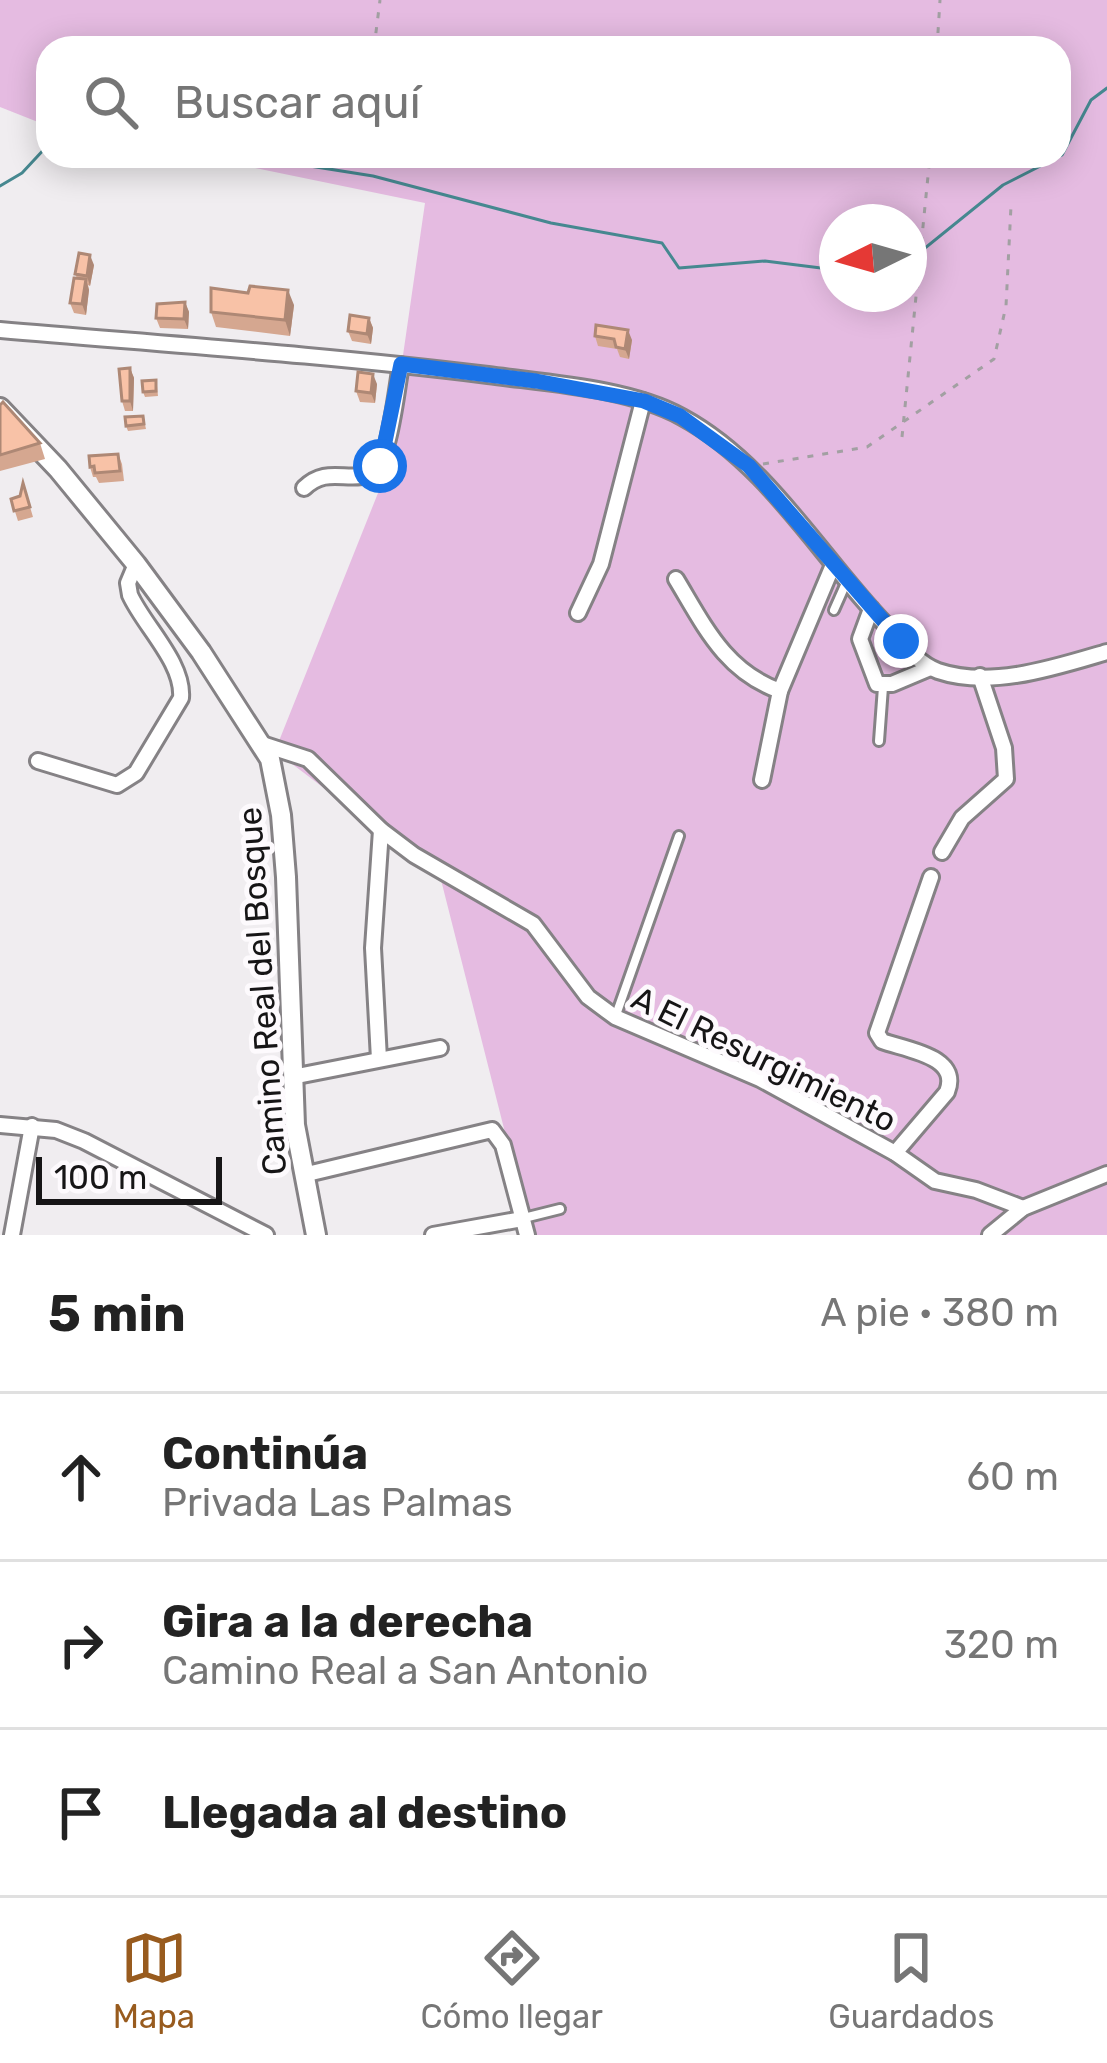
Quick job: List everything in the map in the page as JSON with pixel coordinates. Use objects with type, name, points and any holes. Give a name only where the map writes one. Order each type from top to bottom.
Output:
[{"type":"street","points":[[0,330],[401,364],[644,401],[680,416],[749,466],[871,609],[930,668]]},
{"type":"street","points":[[304,488],[325,475],[370,475],[377,470],[385,454],[401,364]]},
{"type":"street","points":[[578,614],[601,564],[644,401]]},
{"type":"street","name":"Camino Real del Bosque","points":[[1,410],[58,469],[136,564],[262,744],[275,774],[281,815],[292,1076],[303,1175],[316,1235]]},
{"type":"street","points":[[38,761],[117,785],[136,773],[182,698],[176,672],[130,595],[128,583],[136,564]]},
{"type":"street","points":[[762,780],[780,691],[833,565]]},
{"type":"street","points":[[676,579],[728,661],[755,682],[780,691]]},
{"type":"street","points":[[871,609],[860,638],[873,679],[883,687],[930,668],[980,676],[1042,669],[1107,652]]},
{"type":"street","points":[[942,852],[962,818],[1006,779],[1004,748],[980,676]]},
{"type":"street","name":"A El Resurgimiento","points":[[262,744],[308,759],[381,830],[442,874],[533,924],[589,998],[615,1017],[760,1078],[895,1153],[935,1181],[1023,1208]]},
{"type":"street","points":[[380,1060],[373,947],[381,830]]},
{"type":"street","points":[[895,1153],[951,1082],[939,1060],[882,1041],[877,1034],[931,877]]},
{"type":"street","points":[[292,1076],[440,1048]]},
{"type":"street","points":[[0,1125],[56,1130],[110,1152],[266,1235]]},
{"type":"street","points":[[12,1235],[32,1126]]},
{"type":"street","points":[[303,1175],[492,1130],[503,1145],[527,1235]]},
{"type":"street","points":[[990,1235],[1023,1208],[1107,1174]]},
{"type":"street","points":[[434,1235],[522,1219]]},
{"type":"lane","points":[[834,610],[847,581]]},
{"type":"lane","points":[[879,741],[883,687]]},
{"type":"lane","points":[[615,1017],[679,836]]},
{"type":"lane","points":[[522,1219],[560,1209]]},
{"type":"path","points":[[376,36],[380,0]]},
{"type":"path","points":[[938,36],[940,0]]},
{"type":"path","points":[[902,437],[929,168]]},
{"type":"path","points":[[749,466],[866,447],[994,359],[1006,305],[1011,206]]},
{"type":"shaded area","points":[[0,0],[1107,0],[1107,1235],[531,1235],[440,876],[275,751],[386,473],[425,203],[255,168],[1071,168],[1071,36],[36,36],[36,121],[0,107]]},
{"type":"building","points":[[79,253],[90,255],[87,276],[75,274]]},
{"type":"building","points":[[74,278],[86,279],[82,304],[70,303]]},
{"type":"building","points":[[250,286],[288,290],[285,320],[211,312],[211,288],[248,293]]},
{"type":"building","points":[[185,302],[184,319],[156,318],[157,304]]},
{"type":"building","points":[[350,315],[369,318],[367,334],[348,331]]},
{"type":"building","points":[[596,325],[628,330],[625,349],[616,347],[614,339],[595,336]]},
{"type":"building","points":[[130,368],[130,401],[122,401],[119,369]]},
{"type":"building","points":[[358,372],[373,374],[371,393],[356,391]]},
{"type":"building","points":[[156,380],[156,391],[143,392],[142,381]]},
{"type":"building","points":[[3,402],[40,443],[0,455]]},
{"type":"building","points":[[143,416],[144,424],[126,426],[125,417]]},
{"type":"building","points":[[118,454],[120,471],[95,473],[94,466],[90,467],[89,456]]},
{"type":"building","points":[[23,483],[30,507],[14,511],[11,499],[20,496]]},
{"type":"waterway","points":[[1071,138],[1091,100],[1107,88]]},
{"type":"waterway","points":[[0,186],[36,158]]},
{"type":"waterway","points":[[323,168],[373,176],[551,223],[662,243],[679,268],[765,261],[819,268]]},
{"type":"waterway","points":[[927,246],[1003,185],[1036,168]]},
{"type":"route","points":[[380,466],[401,364],[644,401],[706,431],[749,466],[901,641]]}]
